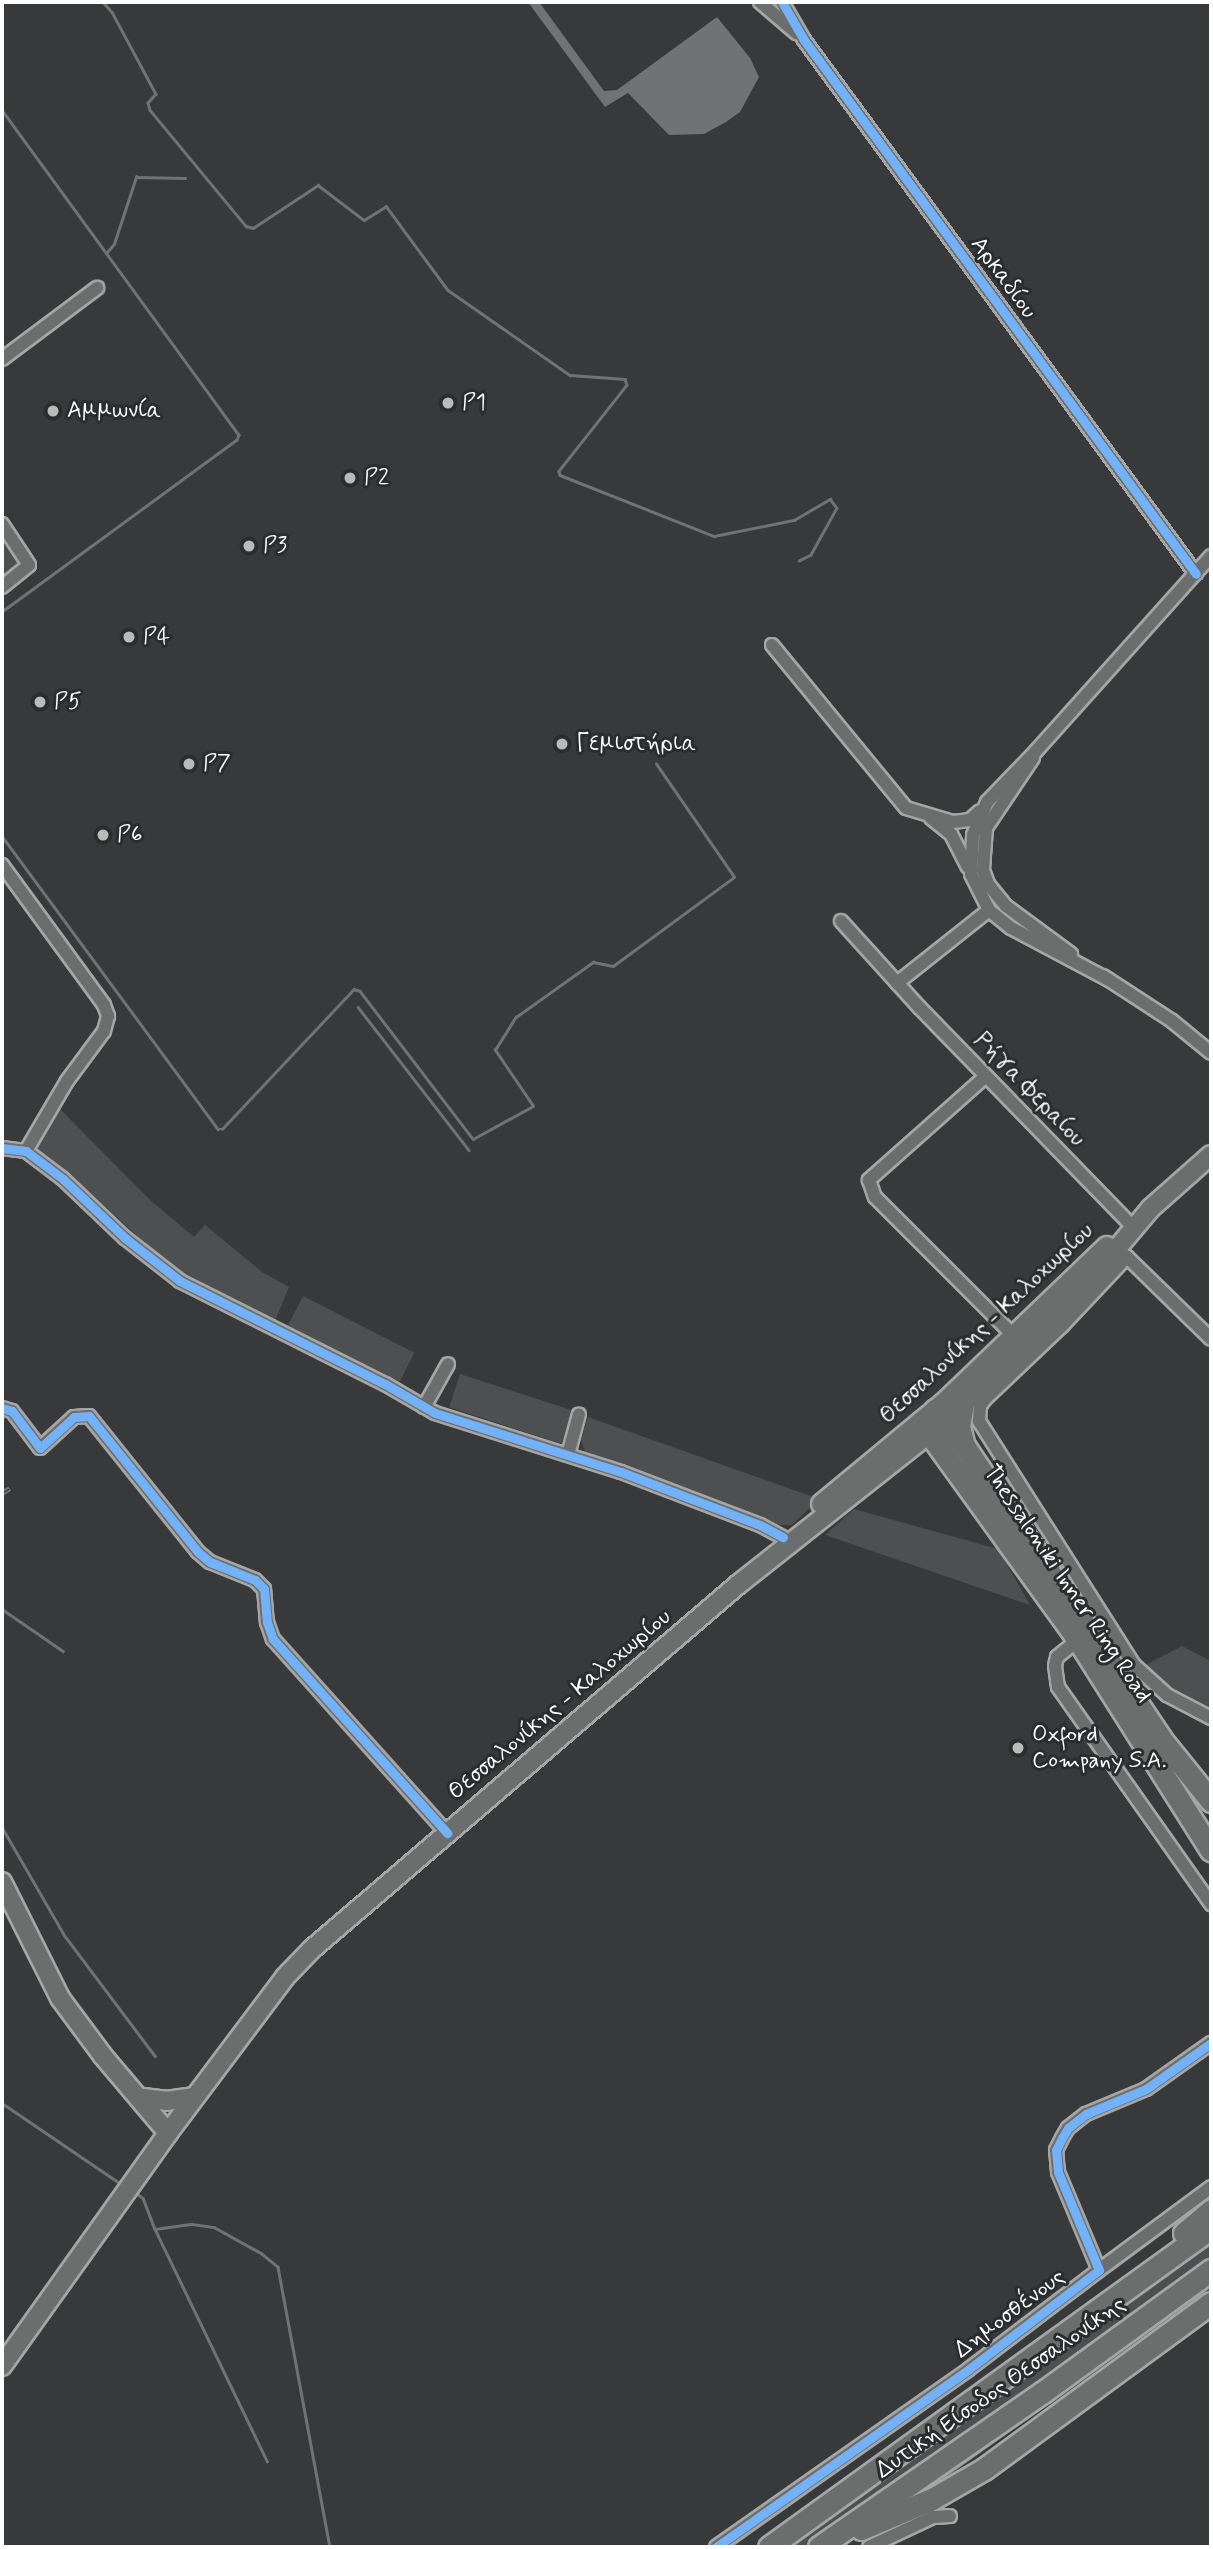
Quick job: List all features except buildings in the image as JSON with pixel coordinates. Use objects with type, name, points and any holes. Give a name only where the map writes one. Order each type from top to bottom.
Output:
[{"type":"highway","points":[[963,1403],[959,1426],[965,1447]]},
{"type":"highway","name":"Thessaloniki Inner Ring Road","points":[[932,1421],[965,1447],[1161,1739],[1211,1801]]},
{"type":"highway","name":"Thessaloniki Inner Ring Road","points":[[932,1421],[1077,1640],[1211,1850]]},
{"type":"highway","points":[[1172,1790],[1211,1830]]},
{"type":"highway","points":[[1082,2322],[1211,2210]]},
{"type":"highway","name":"Δυτική Είσοδος Θεσσαλονίκης","points":[[769,2547],[1211,2228]]},
{"type":"highway","name":"Δυτική Είσοδος Θεσσαλονίκης","points":[[820,2547],[1043,2392],[1211,2270]]},
{"type":"highway","points":[[820,2547],[932,2499],[967,2480],[1211,2303]]},
{"type":"highway","points":[[1178,2328],[1211,2312]]},
{"type":"main road","points":[[1118,1250],[1138,1220],[1211,1155]]},
{"type":"main road","name":"Θεσσαλονίκης - Καλοχωρίου","points":[[740,1583],[794,1532],[841,1504],[932,1421],[1014,1336],[1118,1250]]},
{"type":"main road","name":"Θεσσαλονίκης - Καλοχωρίου","points":[[2,2366],[118,2206],[167,2133],[285,1977],[312,1949],[740,1583],[821,1504],[932,1421],[963,1403],[1024,1347],[1118,1250]]},
{"type":"main road","points":[[2,1882],[60,1998],[167,2133]]},
{"type":"main road","points":[[138,2095],[166,2101],[195,2097]]},
{"type":"main road","points":[[138,2095],[179,2119]]},
{"type":"street","points":[[760,2],[804,40]]},
{"type":"street","name":"Αρκαδίου","points":[[782,2],[804,40],[1196,574]]},
{"type":"street","points":[[2,359],[97,288]]},
{"type":"street","points":[[2,524],[29,565],[2,587]]},
{"type":"street","points":[[952,828],[970,820],[1036,751],[1211,556]]},
{"type":"street","points":[[772,645],[906,808],[973,835],[982,851]]},
{"type":"street","points":[[1036,751],[1024,775],[986,828],[982,851],[983,870],[988,884],[1006,906],[1109,980],[1172,1021],[1211,1053]]},
{"type":"street","points":[[971,874],[973,835],[986,802]]},
{"type":"street","points":[[952,828],[989,910],[1011,928],[1109,980]]},
{"type":"street","points":[[973,835],[986,828]]},
{"type":"street","points":[[2,865],[104,1005],[108,1016],[104,1031],[68,1080],[26,1151]]},
{"type":"street","points":[[897,983],[989,910]]},
{"type":"street","name":"Ρήγα Φεραίου","points":[[841,921],[986,1076],[1138,1220]]},
{"type":"street","points":[[986,1076],[869,1180],[875,1197],[1014,1336]]},
{"type":"street","points":[[2,1148],[26,1151],[77,1190],[125,1238],[180,1282],[373,1378],[448,1419],[568,1455],[760,1525],[794,1532]]},
{"type":"street","points":[[1211,1339],[1118,1250],[1062,1326],[985,1399],[978,1414],[985,1433],[1134,1665],[1167,1695],[1211,1718]]},
{"type":"street","points":[[424,1407],[448,1364]]},
{"type":"street","points":[[2,1408],[12,1411],[40,1448],[74,1416],[89,1416],[198,1552],[210,1562],[255,1580],[264,1589],[267,1622],[273,1639],[447,1833]]},
{"type":"street","points":[[568,1455],[579,1414]]},
{"type":"street","points":[[965,1447],[985,1433]]},
{"type":"street","points":[[1077,1640],[1057,1657],[1055,1666],[1058,1687],[1211,1904]]},
{"type":"street","name":"Δημοσθένους","points":[[716,2547],[969,2369],[1099,2270],[1058,2172],[1056,2150],[1068,2128],[1086,2114],[1146,2089],[1211,2043]]},
{"type":"street","points":[[1099,2270],[1211,2187]]},
{"type":"street","points":[[869,2547],[933,2517],[950,2516]]},
{"type":"shaded area","points":[[528,2],[539,2],[604,91],[617,90],[717,17],[750,58],[759,77],[740,112],[726,122],[704,134],[669,135],[628,93],[605,107]]},
{"type":"shaded area","points":[[2,524],[29,562],[2,581]]},
{"type":"shaded area","points":[[60,1109],[149,1199],[194,1237],[205,1225],[262,1272],[289,1287],[275,1321],[169,1265],[87,1190],[37,1153],[36,1144]]},
{"type":"shaded area","points":[[303,1296],[414,1353],[398,1384],[287,1327]]},
{"type":"shaded area","points":[[460,1374],[574,1411],[563,1444],[449,1407]]},
{"type":"shaded area","points":[[588,1417],[819,1499],[792,1525],[777,1525],[586,1455],[581,1440]]},
{"type":"shaded area","points":[[854,1509],[998,1549],[1030,1605],[825,1535]]},
{"type":"shaded area","points":[[1182,1646],[1211,1661],[1211,1708],[1174,1689],[1144,1666]]},
{"type":"shaded area","points":[[1211,2242],[1211,2260],[960,2442],[813,2547],[787,2547]]},
{"type":"waterway","points":[[103,2],[112,12],[156,94],[148,103],[150,110],[246,226],[253,228],[318,185],[364,220],[386,206],[448,290],[570,375],[625,379],[627,385],[559,471],[560,475],[714,536],[794,520],[830,499],[837,508],[811,555],[799,561]]},
{"type":"waterway","points":[[2,110],[239,435],[237,440],[2,612]]},
{"type":"waterway","points":[[107,252],[114,244],[136,177],[185,178]]},
{"type":"waterway","points":[[2,836],[218,1129],[222,1129],[354,989],[360,991],[473,1139],[533,1106],[495,1050],[516,1017],[593,962],[613,966],[734,877],[656,764]]},
{"type":"waterway","points":[[358,1007],[469,1150]]},
{"type":"waterway","points":[[2,1609],[63,1651]]},
{"type":"waterway","points":[[2,1827],[65,1936],[155,2056]]},
{"type":"waterway","points":[[2,2103],[121,2184]]},
{"type":"waterway","points":[[133,2191],[143,2198],[155,2229],[192,2224],[214,2227],[261,2253],[278,2267],[330,2547]]},
{"type":"waterway","points":[[1027,2332],[1203,2202]]},
{"type":"waterway","points":[[155,2229],[267,2461]]},
{"type":"waterway","points":[[943,2477],[1211,2285]]},
{"type":"waterway","points":[[729,2547],[849,2461]]},
{"type":"railway","points":[[2,1493],[10,1488]]},
{"type":"cycle path","points":[[782,2],[804,40],[1196,574]]},
{"type":"cycle path","points":[[2,1148],[26,1151],[63,1179],[125,1238],[180,1281],[385,1384],[435,1413],[621,1472],[760,1525],[783,1537]]},
{"type":"cycle path","points":[[2,1408],[12,1411],[40,1448],[74,1417],[89,1416],[198,1552],[210,1562],[255,1580],[264,1589],[267,1622],[273,1639],[447,1833]]},
{"type":"cycle path","points":[[716,2547],[969,2369],[1099,2270],[1058,2172],[1056,2150],[1068,2128],[1086,2114],[1146,2089],[1211,2043]]},
{"type":"place","name":"P1","points":[[448,403]]},
{"type":"place","name":"Αμμωνία","points":[[53,411]]},
{"type":"place","name":"P2","points":[[350,478]]},
{"type":"place","name":"P3","points":[[249,546]]},
{"type":"place","name":"P4","points":[[129,637]]},
{"type":"place","name":"P5","points":[[40,702]]},
{"type":"place","name":"Γεμιστήρια","points":[[562,744]]},
{"type":"place","name":"P7","points":[[189,764]]},
{"type":"place","name":"P6","points":[[103,835]]},
{"type":"place","name":"Oxford Company S.A.","points":[[1018,1748]]}]
